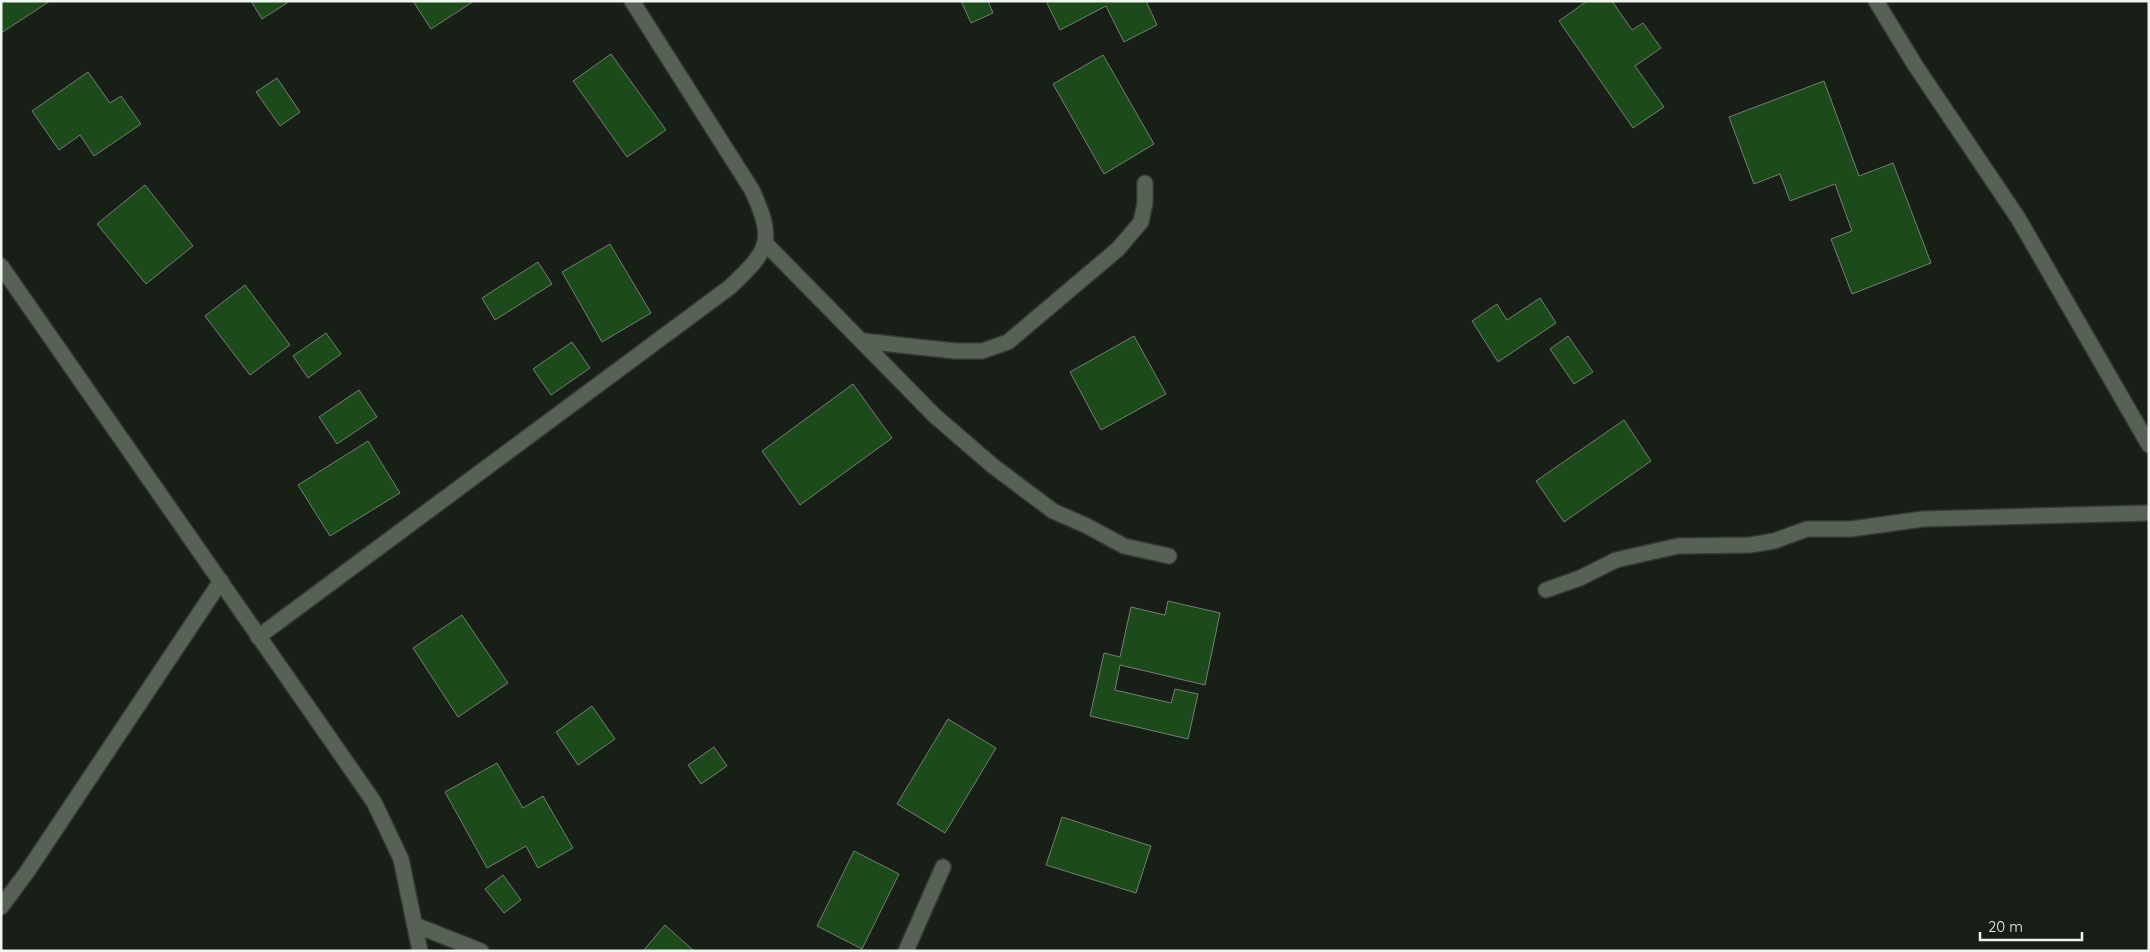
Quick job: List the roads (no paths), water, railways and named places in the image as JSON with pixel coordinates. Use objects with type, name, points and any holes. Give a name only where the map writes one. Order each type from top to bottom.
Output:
[{"type":"street","points":[[258,637],[730,287],[747,270],[766,244],[766,220],[752,190],[632,1]]},
{"type":"street","points":[[1876,1],[1915,65],[2018,218],[2149,445]]},
{"type":"street","points":[[863,341],[955,352],[982,351],[1008,342],[1118,249],[1141,222],[1145,203],[1145,184]]},
{"type":"street","points":[[766,244],[935,416],[993,466],[1053,511],[1087,526],[1124,546],[1169,556]]},
{"type":"street","points":[[1,266],[374,802],[401,859],[420,951]]},
{"type":"street","points":[[1546,590],[1624,558],[1678,546],[1750,545],[1774,541],[1807,529],[1851,528],[1923,520],[2149,513]]},
{"type":"street","points":[[1,907],[27,872],[221,581]]},
{"type":"street","points":[[906,951],[943,867]]},
{"type":"street","points":[[416,925],[481,951]]}]
